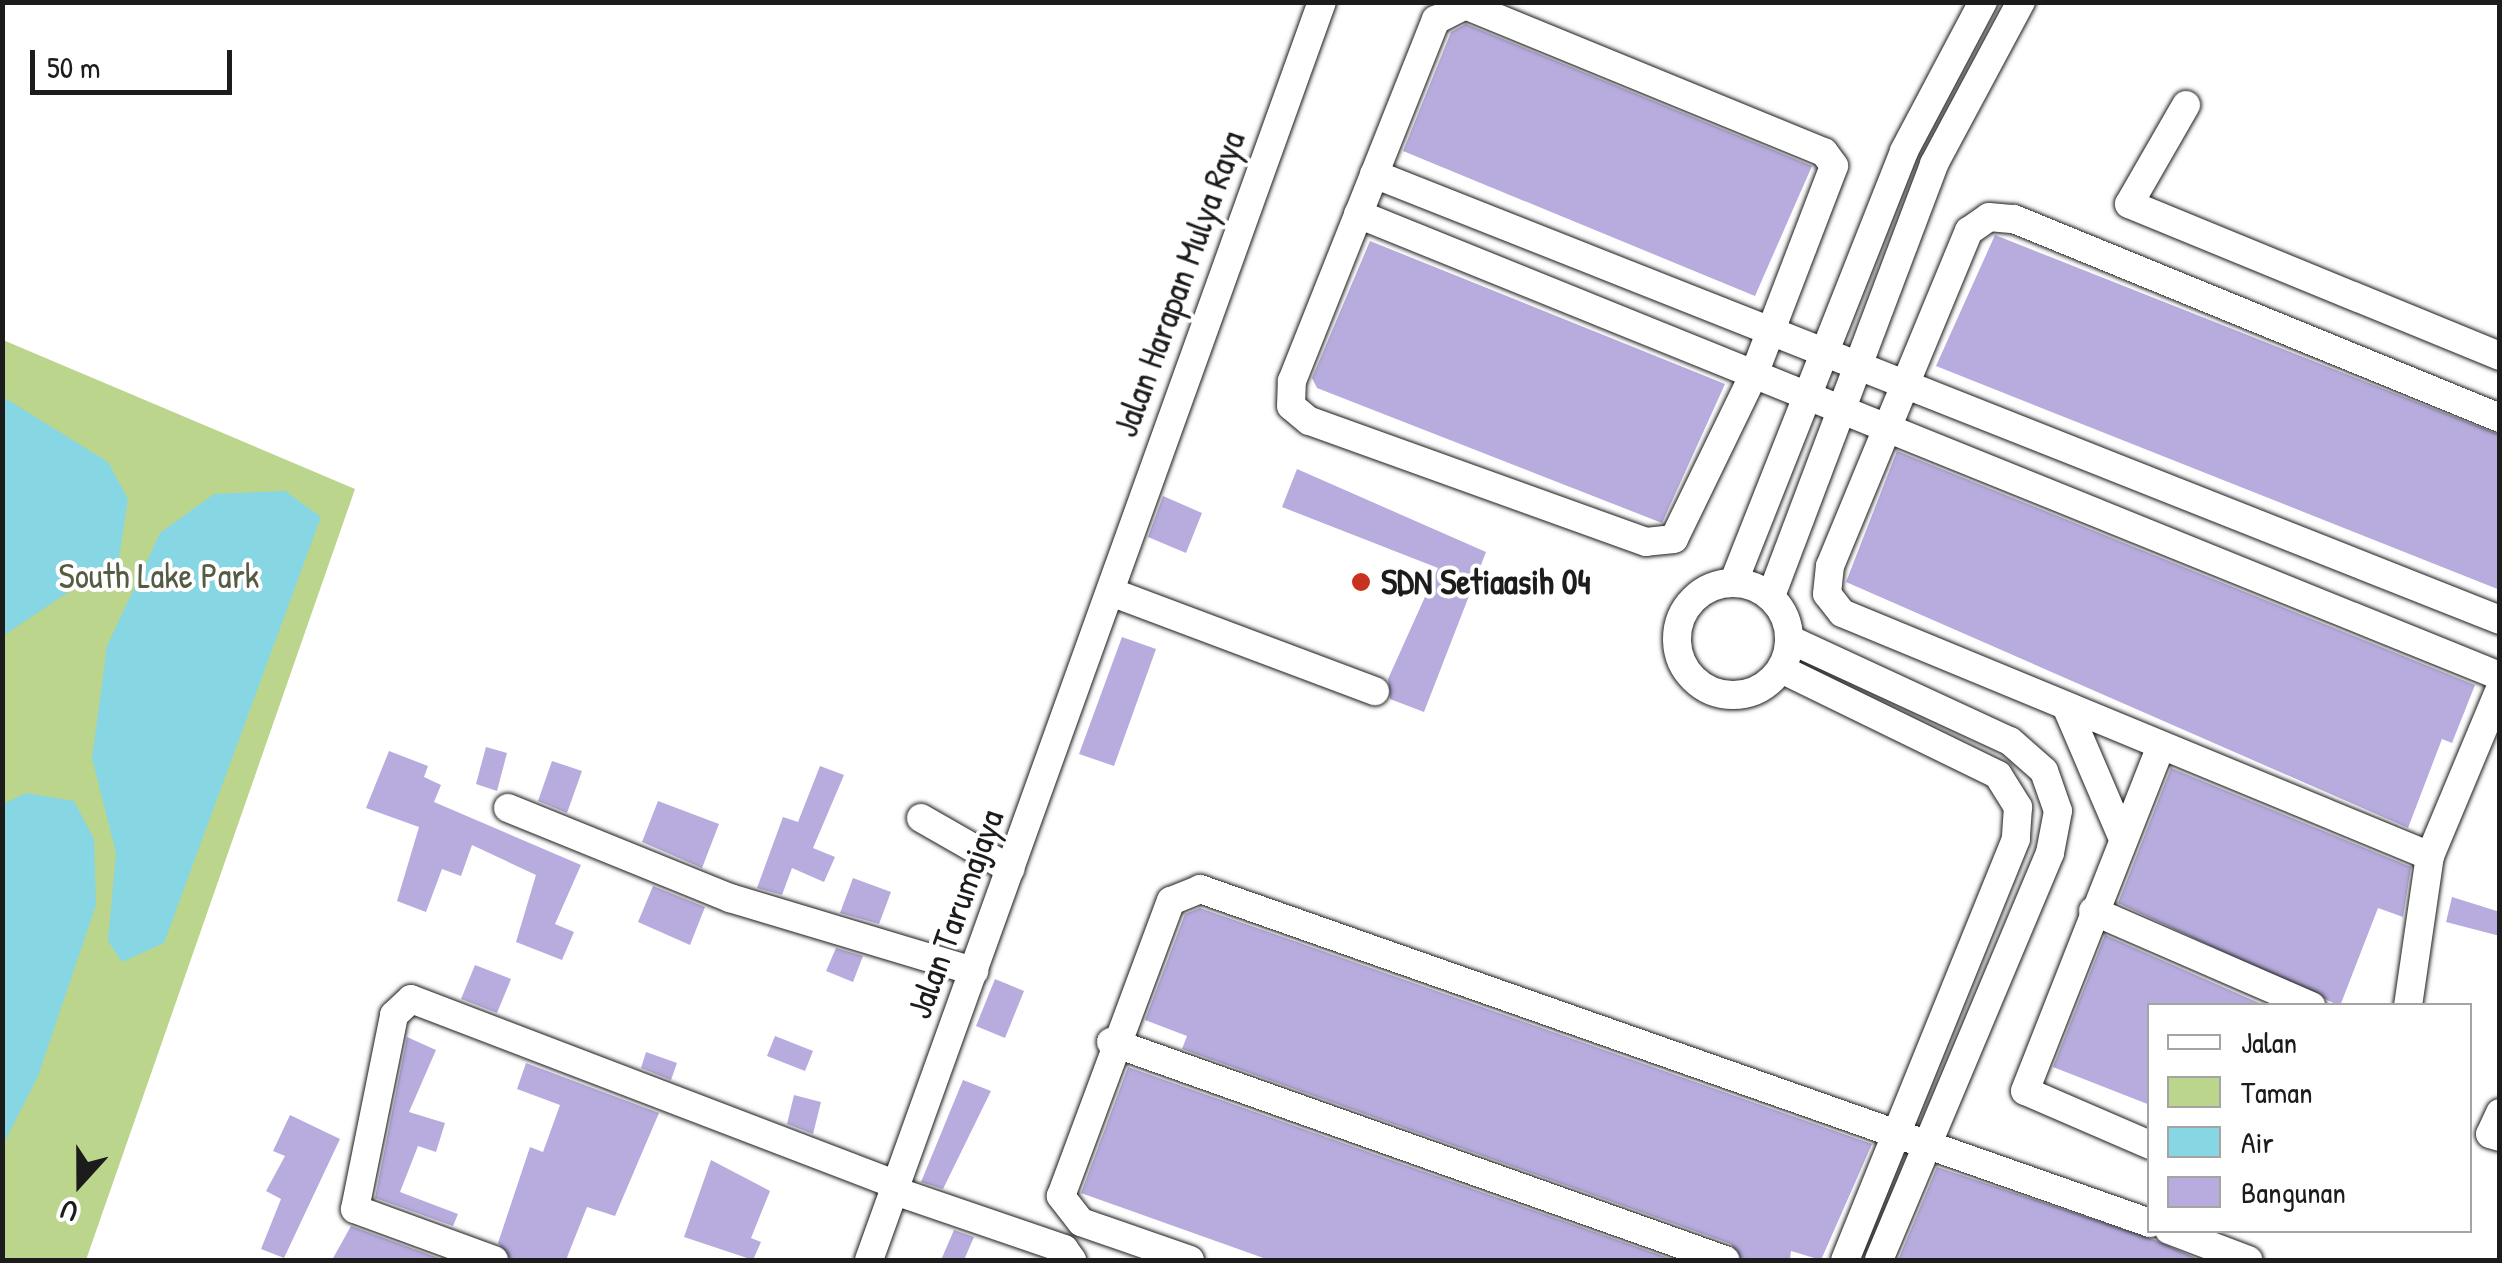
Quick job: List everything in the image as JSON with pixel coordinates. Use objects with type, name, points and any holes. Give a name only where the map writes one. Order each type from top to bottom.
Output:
[{"type":"street","name":"Jalan Harapan Mulya Raya","points":[[1111,592],[1322,2]]},
{"type":"street","points":[[1734,581],[1804,395],[1904,151],[1982,2]]},
{"type":"street","points":[[1879,1260],[2050,853],[2058,811],[2044,771],[2010,740],[1792,640],[1772,596],[1838,408],[1934,164],[2021,2]]},
{"type":"street","points":[[1464,5],[1824,152],[1832,185],[1754,374],[1674,539],[1646,542],[1309,422],[1291,406],[1292,380],[1374,174],[1436,20],[1464,5]]},
{"type":"street","points":[[2186,105],[2129,204],[2500,356]]},
{"type":"street","points":[[1904,151],[1934,164]]},
{"type":"street","points":[[1374,174],[1904,388],[2500,620]]},
{"type":"street","points":[[1358,214],[2500,676]]},
{"type":"street","points":[[2430,856],[1842,613],[1827,594],[1887,428],[1969,231],[1988,216],[2014,218],[2500,418]]},
{"type":"street","points":[[1772,596],[1734,581],[1696,593],[1675,627],[1681,667],[1724,694],[1751,695],[1782,670],[1792,640]]},
{"type":"street","points":[[1111,592],[1375,691]]},
{"type":"street","name":"Jalan Tarumajaya","points":[[869,1260],[889,1183],[968,970],[999,861],[1111,592]]},
{"type":"street","points":[[1782,670],[1998,775],[2018,808],[2016,839],[1845,1260]]},
{"type":"street","points":[[2408,1003],[2430,856],[2500,690]]},
{"type":"street","points":[[2066,706],[2123,839]]},
{"type":"street","points":[[2147,1144],[2025,1090],[2092,911],[2161,746]]},
{"type":"street","points":[[508,808],[730,898],[968,970]]},
{"type":"street","points":[[921,818],[999,861]]},
{"type":"street","points":[[1190,1260],[1081,1222],[1061,1196],[1111,1042],[1171,900],[1200,889],[1929,1139],[2147,1222]]},
{"type":"street","points":[[2092,911],[2304,1003]]},
{"type":"street","points":[[494,1260],[459,1254],[364,1216],[352,1198],[394,1015],[411,999],[1064,1249],[1072,1260]]},
{"type":"street","points":[[1111,1042],[1725,1260]]},
{"type":"street","points":[[2177,1233],[2248,1260]]},
{"type":"green space","name":"South Lake Park","points":[[3,340],[355,489],[86,1260],[3,1258]]},
{"type":"water","points":[[3,397],[108,462],[128,499],[119,558],[3,636]]},
{"type":"water","points":[[285,491],[321,517],[164,943],[122,962],[108,941],[116,853],[92,758],[107,646],[160,533],[214,494]]},
{"type":"water","points":[[26,793],[74,801],[94,839],[96,905],[38,1076],[3,1145],[3,804]]},
{"type":"building","points":[[1466,24],[1812,166],[1755,296],[1403,151],[1451,32]]},
{"type":"building","points":[[1995,235],[2500,435],[2500,590],[1936,366]]},
{"type":"building","points":[[1370,241],[1725,384],[1662,523],[1317,388],[1312,378]]},
{"type":"building","points":[[1897,451],[2475,685],[2452,743],[2442,739],[2408,828],[1846,582]]},
{"type":"building","points":[[1297,469],[1486,552],[1424,712],[1390,699],[1388,679],[1438,568],[1282,507]]},
{"type":"building","points":[[1163,496],[1202,513],[1186,553],[1148,537]]},
{"type":"building","points":[[1122,637],[1156,649],[1114,766],[1079,754]]},
{"type":"building","points":[[486,747],[507,753],[497,791],[476,784]]},
{"type":"building","points":[[389,751],[428,766],[424,777],[441,785],[434,802],[581,865],[555,924],[574,932],[562,960],[516,942],[536,875],[472,845],[461,876],[442,869],[426,912],[397,901],[419,827],[366,808]]},
{"type":"building","points":[[552,761],[582,771],[567,813],[538,801]]},
{"type":"building","points":[[820,766],[844,775],[813,848],[835,857],[824,882],[792,868],[782,895],[757,888],[783,817],[798,822]]},
{"type":"building","points":[[2171,768],[2411,867],[2403,917],[2378,908],[2341,1003],[2334,1003],[2118,903]]},
{"type":"building","points":[[658,801],[719,824],[702,868],[642,842]]},
{"type":"building","points":[[853,878],[891,892],[879,924],[840,913]]},
{"type":"building","points":[[653,886],[705,907],[690,945],[638,922]]},
{"type":"building","points":[[2452,897],[2500,912],[2500,936],[2446,922]]},
{"type":"building","points":[[1200,908],[1872,1144],[1821,1260],[1791,1251],[1790,1260],[1742,1260],[1731,1244],[1182,1049],[1187,1036],[1145,1020],[1185,914]]},
{"type":"building","points":[[2105,935],[2259,1003],[2147,1003],[2147,1104],[2053,1067]]},
{"type":"building","points":[[836,948],[863,956],[853,982],[826,971]]},
{"type":"building","points":[[475,965],[511,979],[497,1013],[461,999]]},
{"type":"building","points":[[995,979],[1024,991],[1005,1038],[976,1026]]},
{"type":"building","points":[[775,1036],[813,1051],[805,1071],[767,1056]]},
{"type":"building","points":[[407,1037],[436,1050],[409,1112],[445,1123],[436,1152],[418,1146],[400,1192],[458,1214],[453,1226],[375,1198]]},
{"type":"building","points":[[646,1052],[677,1063],[671,1080],[641,1068]]},
{"type":"building","points":[[526,1063],[659,1113],[615,1216],[587,1207],[566,1260],[511,1260],[498,1243],[530,1147],[543,1152],[560,1105],[517,1089]]},
{"type":"building","points":[[1128,1067],[1674,1260],[1269,1260],[1081,1193]]},
{"type":"building","points":[[963,1080],[991,1091],[943,1189],[921,1182]]},
{"type":"building","points":[[794,1095],[821,1102],[813,1134],[787,1124]]},
{"type":"building","points":[[290,1115],[340,1139],[284,1258],[261,1249],[281,1199],[266,1191],[285,1156],[273,1151]]},
{"type":"building","points":[[711,1160],[770,1191],[751,1238],[761,1242],[753,1260],[684,1237]]},
{"type":"building","points":[[1937,1167],[2155,1240],[2200,1260],[1898,1260]]},
{"type":"building","points":[[351,1226],[441,1259],[332,1260]]},
{"type":"building","points":[[954,1230],[974,1237],[964,1260],[941,1260]]},
{"type":"place","name":"SDN Setiaasih 04","points":[[1361,582]]}]
